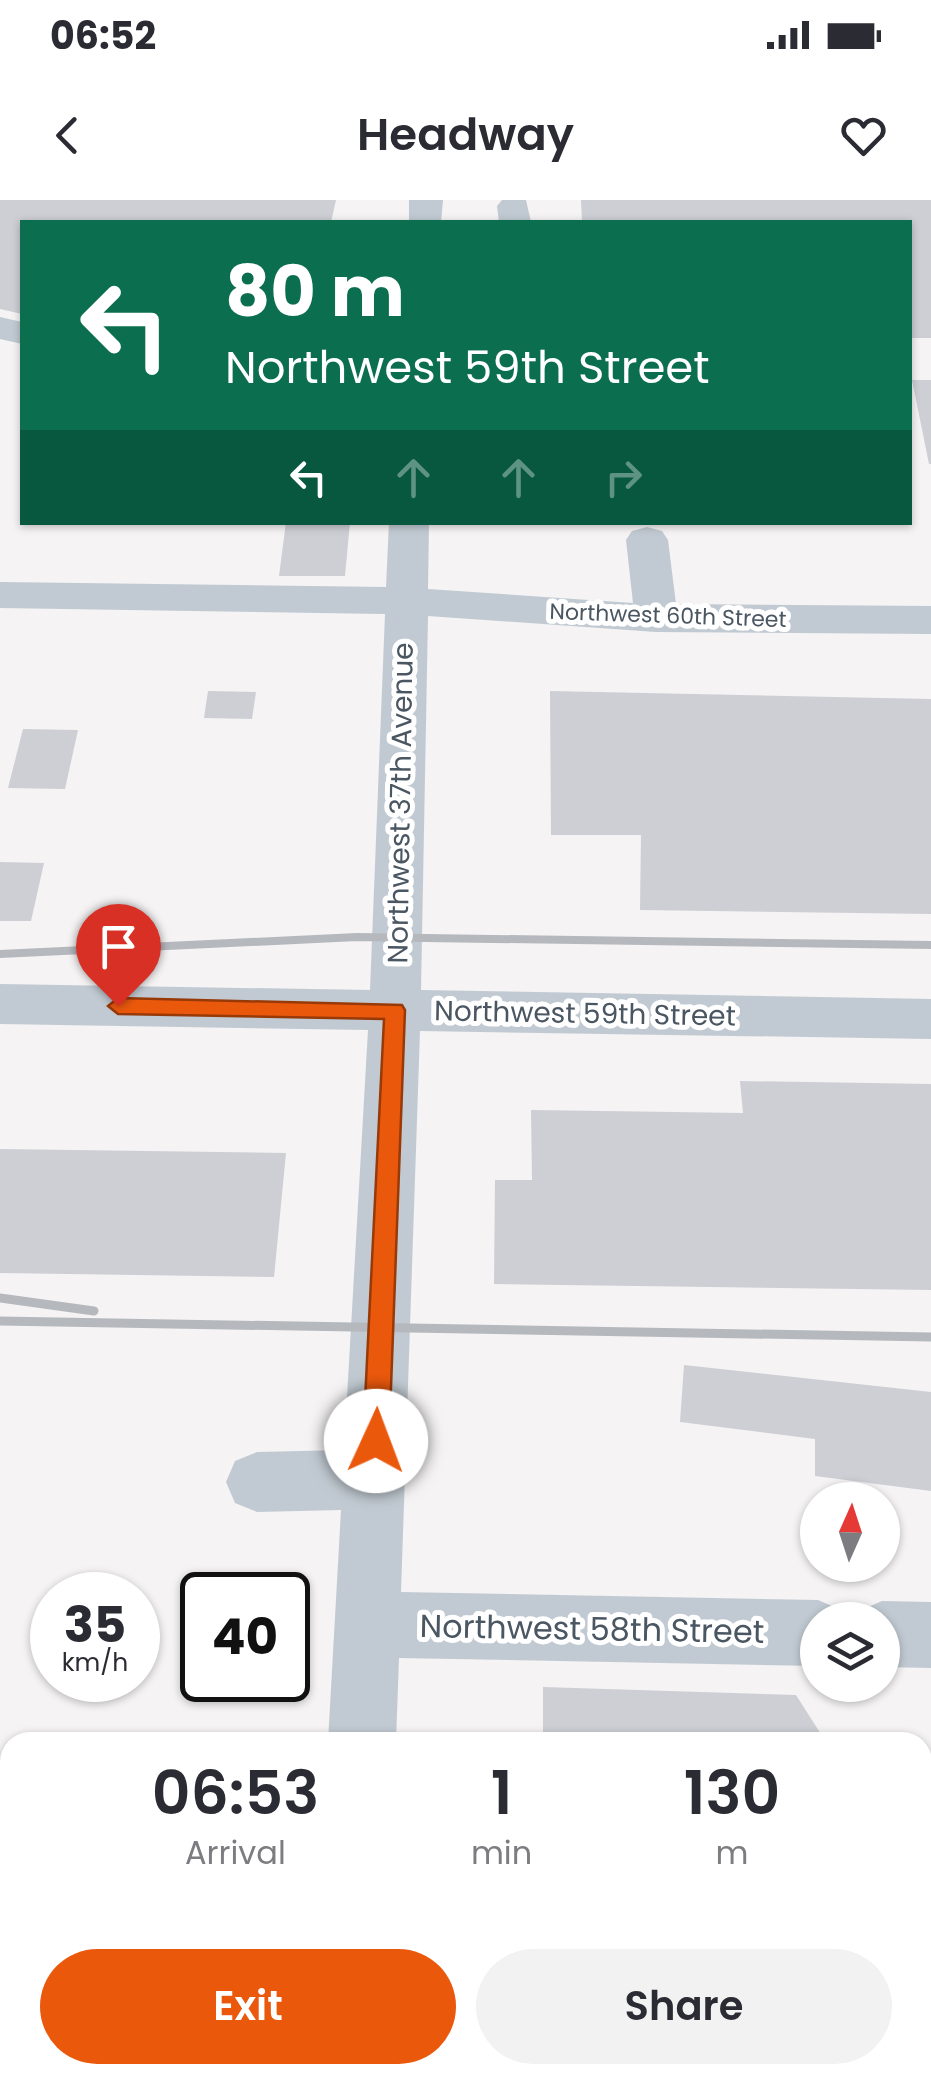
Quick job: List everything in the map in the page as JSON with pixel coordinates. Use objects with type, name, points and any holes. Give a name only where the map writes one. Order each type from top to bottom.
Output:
[{"type":"street","name":"Northwest 37th Avenue","points":[[363,1732],[395,1010],[409,525]]},
{"type":"street","points":[[648,540],[656,618]]},
{"type":"street","name":"Northwest 60th Street","points":[[0,595],[405,601],[911,632]]},
{"type":"street","name":"Northwest 59th Street","points":[[0,1004],[931,1018]]},
{"type":"street","points":[[257,1482],[374,1479]]},
{"type":"street","name":"Northwest 58th Street","points":[[368,1624],[800,1633]]},
{"type":"street","points":[[900,1634],[931,1635]]},
{"type":"building","points":[[0,200],[336,200],[331,220],[20,220],[20,314],[0,309]]},
{"type":"building","points":[[581,200],[931,200],[931,338],[912,338],[912,220],[582,220]]},
{"type":"building","points":[[912,380],[931,380],[931,464],[929,464]]},
{"type":"building","points":[[286,525],[350,525],[345,576],[279,576]]},
{"type":"building","points":[[208,691],[256,692],[252,719],[204,718]]},
{"type":"building","points":[[550,691],[931,699],[931,914],[640,910],[641,835],[551,835]]},
{"type":"building","points":[[23,729],[78,730],[65,789],[8,788]]},
{"type":"building","points":[[0,862],[44,863],[31,921],[0,921]]},
{"type":"building","points":[[740,1081],[931,1084],[931,1290],[494,1284],[495,1180],[532,1180],[531,1110],[743,1113]]},
{"type":"building","points":[[0,1149],[286,1153],[274,1277],[0,1273]]},
{"type":"building","points":[[684,1365],[931,1392],[931,1491],[900,1487],[900,1482],[815,1476],[815,1439],[680,1422]]},
{"type":"building","points":[[543,1687],[796,1695],[820,1732],[543,1732]]},
{"type":"railway","points":[[0,954],[357,937],[931,945]]},
{"type":"railway","points":[[0,1298],[94,1311]]},
{"type":"railway","points":[[0,1321],[931,1337]]},
{"type":"route","points":[[118,1006],[395,1010],[376,1441]]}]
